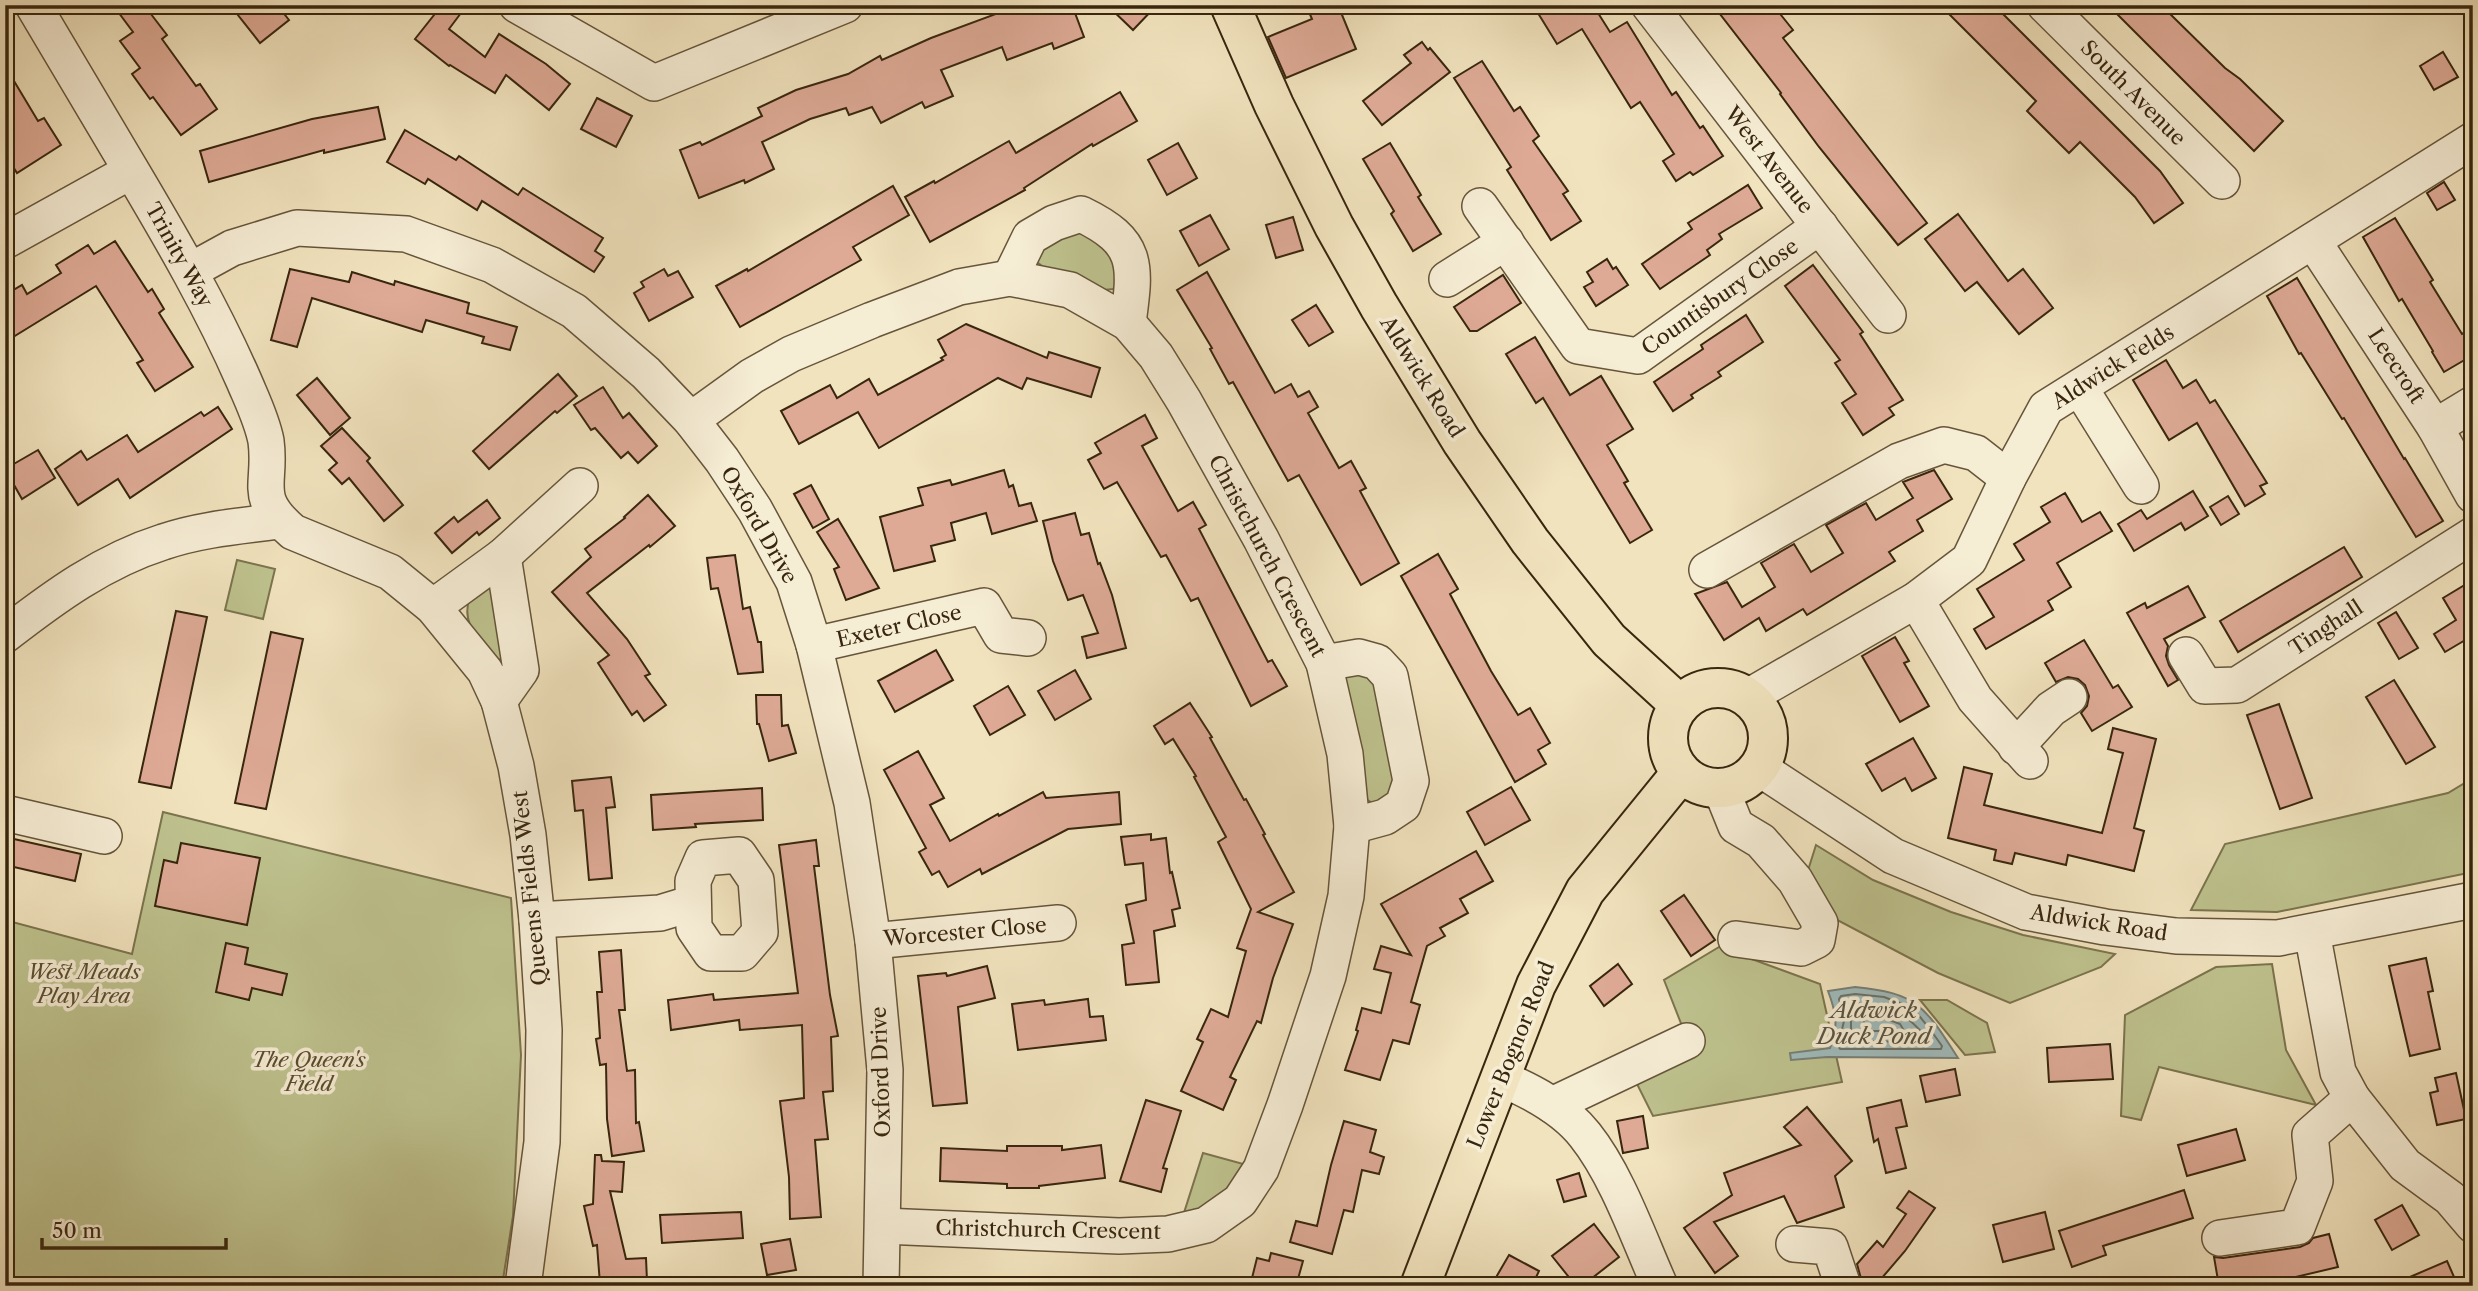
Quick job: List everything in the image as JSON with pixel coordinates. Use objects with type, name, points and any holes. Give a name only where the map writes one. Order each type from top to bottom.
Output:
[{"type":"main road","name":"Aldwick Road","points":[[1230,5],[1285,127],[1334,226],[1386,318],[1462,442],[1530,541],[1609,640],[1680,705]]},
{"type":"main road","points":[[1712,688],[1734,690],[1748,696],[1759,708],[1766,722],[1769,738],[1766,754],[1759,768],[1736,786],[1721,789],[1700,785],[1681,773],[1668,747],[1668,732],[1680,705],[1691,695],[1712,688]]},
{"type":"main road","name":"Lower Bognor Road","points":[[1420,1286],[1536,985],[1585,891],[1681,773]]},
{"type":"street","points":[[517,5],[654,83],[845,5]]},
{"type":"street","name":"West Avenue","points":[[1650,5],[1888,315]]},
{"type":"street","name":"South Avenue","points":[[2045,5],[2222,181]]},
{"type":"street","name":"Trinity Way","points":[[36,6],[190,271],[225,339],[261,421],[267,457],[264,483],[267,500],[281,521]]},
{"type":"street","name":"Aldwick Felds","points":[[1748,696],[1916,600],[1969,560],[2008,478],[2046,408],[2473,140]]},
{"type":"street","points":[[5,241],[131,171]]},
{"type":"street","name":"Countisbury Close","points":[[1480,206],[1578,346],[1639,356],[1820,226]]},
{"type":"street","points":[[1010,278],[1030,237],[1054,223],[1081,214],[1104,225],[1124,243],[1133,265],[1128,323]]},
{"type":"street","name":"Oxford Drive","points":[[190,271],[232,248],[297,228],[406,234],[492,265],[574,311],[646,373],[691,420],[722,460],[755,510],[793,582],[814,645],[852,803],[873,941],[885,1070],[881,1286]]},
{"type":"street","name":"Leecroft","points":[[2313,241],[2435,426],[2473,495]]},
{"type":"street","points":[[1447,279],[1507,242]]},
{"type":"street","name":"Christchurch Crescent","points":[[691,420],[752,376],[791,354],[959,287],[1010,278],[1070,290],[1128,323],[1157,356],[1261,539],[1324,663],[1345,754],[1352,826],[1346,896],[1328,976],[1261,1169],[1240,1201],[1206,1225],[1168,1234],[1119,1236],[883,1226]]},
{"type":"street","points":[[2080,388],[2141,486]]},
{"type":"street","points":[[2435,426],[2473,404]]},
{"type":"street","points":[[1707,570],[1899,461],[1944,445],[1976,453],[2008,478]]},
{"type":"street","points":[[433,607],[503,556],[580,486]]},
{"type":"street","points":[[5,635],[58,594],[108,564],[163,541],[223,528],[281,521]]},
{"type":"street","name":"Queens Fields West","points":[[281,521],[293,532],[390,572],[433,607],[485,671],[499,701],[516,766],[528,835],[544,1030],[542,1142],[523,1286]]},
{"type":"street","name":"Tinghall","points":[[2186,655],[2205,686],[2237,685],[2473,534]]},
{"type":"street","points":[[499,701],[522,670],[503,556]]},
{"type":"street","name":"Exeter Close","points":[[814,645],[981,592],[1001,635],[1028,638]]},
{"type":"street","points":[[1916,600],[1975,699],[2023,754],[2051,709],[2069,696]]},
{"type":"street","points":[[1324,663],[1359,657],[1377,662],[1390,676],[1411,781],[1403,805],[1385,817],[1352,826]]},
{"type":"street","name":"Aldwick Road","points":[[1759,768],[1893,856],[2026,912],[2105,927],[2176,936],[2277,938],[2473,900]]},
{"type":"street","points":[[1721,789],[1736,826],[1761,841],[1794,880],[1820,923],[1817,940],[1801,948],[1736,939]]},
{"type":"street","points":[[5,813],[104,836]]},
{"type":"street","points":[[537,920],[660,913],[693,903]]},
{"type":"street","name":"Worcester Close","points":[[873,941],[1058,923]]},
{"type":"street","points":[[2312,932],[2338,1072],[2352,1098],[2405,1165],[2461,1187],[2473,1225]]},
{"type":"street","points":[[1552,1105],[1687,1041]]},
{"type":"street","points":[[1500,1078],[1532,1091],[1585,1134],[1616,1187],[1660,1286]]},
{"type":"street","points":[[2220,1238],[2297,1227],[2315,1181],[2310,1135],[2352,1098]]},
{"type":"street","points":[[1794,1244],[1835,1236],[1843,1286]]},
{"type":"green space","points":[[1088,231],[1117,252],[1120,283],[1113,289],[1104,290],[1047,270],[1037,262],[1051,235]]},
{"type":"green space","points":[[237,560],[275,569],[263,619],[225,610]]},
{"type":"green space","points":[[492,586],[505,658],[493,661],[472,631],[467,615],[470,597]]},
{"type":"green space","points":[[1348,668],[1370,669],[1401,786],[1378,806],[1364,798],[1341,680]]},
{"type":"green space","points":[[2473,778],[2473,872],[2277,912],[2191,910],[2225,844],[2448,793]]},
{"type":"green space","name":"The Queen's Field","points":[[163,812],[511,898],[521,1055],[513,1216],[502,1286],[5,1286],[5,920],[132,954]]},
{"type":"green space","points":[[1816,845],[1873,880],[1951,912],[2023,935],[2115,954],[2101,967],[2010,1003],[1938,973],[1822,912],[1804,883]]},
{"type":"green space","points":[[1719,947],[1820,984],[1842,1082],[1653,1116],[1637,1084],[1693,1054],[1664,980]]},
{"type":"green space","points":[[2272,964],[2286,1050],[2316,1105],[2159,1067],[2141,1120],[2121,1116],[2125,1015],[2216,967]]},
{"type":"green space","points":[[1920,1000],[1947,1000],[1987,1023],[1995,1052],[1965,1055]]},
{"type":"green space","points":[[1203,1153],[1247,1165],[1219,1196],[1193,1213],[1183,1216]]},
{"type":"water","name":"Aldwick Duck Pond","points":[[1855,987],[1893,993],[1918,1006],[1937,1026],[1958,1058],[1827,1057],[1791,1060],[1790,1053],[1830,1048],[1835,1033],[1835,1020],[1828,991]]},
{"type":"building","points":[[113,5],[144,5],[167,35],[162,39],[196,86],[200,84],[217,109],[181,135],[132,74],[140,68],[120,41],[133,32]]},
{"type":"building","points":[[230,5],[277,5],[289,20],[260,43]]},
{"type":"building","points":[[442,5],[451,5],[461,13],[449,29],[485,57],[499,34],[546,64],[570,84],[549,110],[506,75],[495,93],[449,66],[415,39]]},
{"type":"building","points":[[1020,5],[1072,5],[1084,37],[1054,49],[1052,43],[1007,60],[1002,47],[941,70],[953,96],[925,108],[922,102],[881,123],[872,107],[849,115],[846,108],[810,119],[762,142],[774,169],[745,183],[744,180],[699,198],[680,150],[700,142],[702,145],[762,116],[758,108],[796,90],[848,74],[880,56],[882,60],[931,38]]},
{"type":"building","points":[[1107,5],[1157,5],[1133,30]]},
{"type":"building","points":[[1306,5],[1338,5],[1356,49],[1286,78],[1268,37],[1312,19]]},
{"type":"building","points":[[1533,5],[1593,5],[1610,32],[1627,22],[1672,95],[1676,92],[1723,156],[1693,175],[1690,172],[1676,181],[1663,161],[1674,154],[1640,102],[1631,108],[1582,29],[1557,44]]},
{"type":"building","points":[[1713,5],[1773,5],[1793,30],[1783,38],[1927,223],[1898,245],[1819,147]]},
{"type":"building","points":[[1940,5],[1994,5],[2160,171],[2183,203],[2154,223],[2135,197],[2080,142],[2069,153],[2027,111],[2036,101]]},
{"type":"building","points":[[2108,5],[2161,5],[2283,121],[2254,151]]},
{"type":"building","points":[[1422,42],[1450,72],[1382,125],[1363,101],[1411,63],[1404,55]]},
{"type":"building","points":[[2443,52],[2458,77],[2434,90],[2420,66]]},
{"type":"building","points":[[1482,61],[1514,111],[1520,107],[1539,136],[1533,141],[1568,191],[1563,194],[1581,221],[1551,240],[1507,170],[1511,167],[1454,78]]},
{"type":"building","points":[[5,66],[38,121],[44,118],[61,145],[17,173],[5,154]]},
{"type":"building","points":[[1120,92],[1137,121],[1093,146],[1092,144],[1024,188],[1025,190],[930,242],[905,197],[1009,141],[1016,153]]},
{"type":"building","points":[[597,98],[632,116],[616,147],[581,129]]},
{"type":"building","points":[[378,107],[385,139],[324,153],[324,150],[209,182],[200,151],[312,119]]},
{"type":"building","points":[[405,130],[456,160],[459,156],[518,195],[523,188],[603,238],[595,251],[604,257],[594,272],[482,201],[477,210],[428,179],[425,184],[387,162]]},
{"type":"building","points":[[1178,143],[1197,178],[1167,195],[1148,160]]},
{"type":"building","points":[[1390,143],[1441,234],[1413,251],[1391,214],[1394,211],[1363,159]]},
{"type":"building","points":[[2444,182],[2455,200],[2437,210],[2427,193]]},
{"type":"building","points":[[1748,185],[1762,208],[1719,234],[1722,239],[1707,250],[1710,255],[1660,289],[1642,264],[1692,229],[1688,223]]},
{"type":"building","points":[[893,186],[909,215],[853,247],[861,260],[740,327],[716,286],[747,269],[748,271]]},
{"type":"building","points":[[1958,214],[2008,281],[2023,269],[2053,308],[2019,334],[1977,282],[1965,291],[1925,239]]},
{"type":"building","points":[[1210,215],[1229,249],[1199,266],[1180,231]]},
{"type":"building","points":[[1293,217],[1303,250],[1276,258],[1266,225]]},
{"type":"building","points":[[2395,218],[2462,334],[2473,328],[2473,355],[2444,372],[2363,237]]},
{"type":"building","points":[[115,241],[148,292],[152,289],[164,309],[159,313],[193,367],[155,391],[137,363],[143,360],[96,286],[5,342],[5,295],[22,285],[27,294],[61,273],[56,265],[88,245],[94,254]]},
{"type":"building","points":[[1607,259],[1628,285],[1596,306],[1584,287],[1593,282],[1587,272]]},
{"type":"building","points":[[1813,265],[1863,332],[1860,334],[1903,400],[1889,408],[1894,415],[1863,435],[1842,403],[1856,394],[1835,363],[1840,360],[1785,286]]},
{"type":"building","points":[[290,269],[349,282],[352,272],[394,285],[395,281],[469,303],[467,313],[517,327],[510,350],[482,343],[484,337],[426,320],[422,332],[312,298],[297,347],[271,340]]},
{"type":"building","points":[[664,269],[668,276],[678,271],[693,297],[649,321],[634,293],[644,287],[641,282]]},
{"type":"building","points":[[1207,272],[1275,393],[1291,384],[1298,397],[1309,391],[1318,407],[1308,413],[1339,468],[1351,461],[1366,488],[1360,491],[1399,563],[1361,585],[1299,475],[1288,481],[1233,382],[1229,384],[1210,349],[1212,348],[1177,290]]},
{"type":"building","points":[[1503,275],[1521,303],[1477,331],[1470,331],[1454,307]]},
{"type":"building","points":[[2297,278],[2443,521],[2416,537],[2344,418],[2342,419],[2301,353],[2299,354],[2267,296]]},
{"type":"building","points":[[1316,305],[1333,332],[1309,346],[1292,320]]},
{"type":"building","points":[[1746,315],[1763,342],[1718,372],[1721,376],[1691,395],[1693,398],[1673,411],[1654,382],[1703,349],[1701,345]]},
{"type":"building","points":[[966,324],[1047,358],[1049,352],[1100,368],[1091,397],[1027,378],[1022,389],[998,378],[879,448],[858,412],[799,444],[781,411],[830,385],[837,398],[869,379],[878,395],[943,360],[941,358],[946,355],[938,340]]},
{"type":"building","points":[[1535,337],[1570,395],[1601,376],[1633,429],[1607,445],[1628,481],[1624,483],[1652,530],[1630,543],[1543,398],[1536,403],[1506,354]]},
{"type":"building","points":[[2166,360],[2183,388],[2196,380],[2210,403],[2215,400],[2267,483],[2260,486],[2265,494],[2245,506],[2197,423],[2169,440],[2133,380]]},
{"type":"building","points":[[558,374],[577,396],[557,413],[555,411],[489,469],[473,451]]},
{"type":"building","points":[[317,378],[350,418],[330,435],[297,395]]},
{"type":"building","points":[[603,387],[623,418],[629,413],[657,446],[638,463],[628,452],[621,458],[595,428],[591,430],[574,405]]},
{"type":"building","points":[[218,407],[232,429],[130,498],[118,479],[78,505],[55,469],[81,451],[87,460],[127,435],[138,452],[201,412],[204,416]]},
{"type":"building","points":[[1145,415],[1157,438],[1142,446],[1178,511],[1193,502],[1206,525],[1199,529],[1268,662],[1272,660],[1287,686],[1251,706],[1198,598],[1191,601],[1166,555],[1161,557],[1117,482],[1104,489],[1088,460],[1101,453],[1095,443]]},
{"type":"building","points":[[342,428],[370,458],[367,461],[403,505],[384,521],[349,478],[342,484],[329,470],[337,463],[321,446]]},
{"type":"building","points":[[38,450],[55,478],[22,499],[5,469]]},
{"type":"building","points":[[1004,470],[1009,487],[1013,485],[1019,506],[1031,503],[1037,521],[992,534],[986,513],[951,523],[955,540],[931,546],[935,561],[894,571],[880,517],[923,505],[918,488],[950,480],[952,485]]},
{"type":"building","points":[[1934,470],[1952,499],[1917,520],[1923,531],[1889,552],[1895,561],[1807,615],[1803,609],[1766,631],[1759,618],[1724,640],[1695,594],[1727,582],[1742,607],[1775,587],[1761,563],[1794,544],[1811,572],[1843,553],[1826,525],[1866,503],[1876,520],[1913,498],[1903,482]]},
{"type":"building","points":[[811,485],[829,519],[813,528],[794,494]]},
{"type":"building","points":[[2193,491],[2208,516],[2185,530],[2181,523],[2134,551],[2118,524],[2141,510],[2147,519]]},
{"type":"building","points":[[2065,493],[2082,522],[2100,512],[2112,531],[2057,563],[2071,587],[2048,601],[2053,610],[1986,649],[1974,629],[1994,617],[1977,589],[2024,560],[2014,544],[2050,522],[2041,507]]},
{"type":"building","points":[[648,495],[675,526],[587,593],[627,639],[650,674],[645,676],[666,705],[644,721],[637,711],[632,715],[598,663],[609,655],[552,592],[591,557],[585,549],[625,518]]},
{"type":"building","points":[[2228,496],[2239,514],[2221,525],[2210,507]]},
{"type":"building","points":[[487,500],[500,518],[479,535],[477,532],[452,553],[435,533],[454,517],[458,522]]},
{"type":"building","points":[[1075,513],[1081,535],[1089,533],[1098,564],[1100,563],[1112,595],[1126,648],[1087,658],[1082,637],[1098,633],[1083,595],[1068,600],[1053,561],[1043,521]]},
{"type":"building","points":[[838,519],[879,588],[846,600],[834,569],[839,567],[817,532]]},
{"type":"building","points":[[2344,547],[2362,577],[2238,652],[2220,621]]},
{"type":"building","points":[[1438,554],[1458,589],[1450,594],[1491,671],[1518,715],[1530,708],[1550,743],[1538,750],[1546,764],[1515,782],[1401,576]]},
{"type":"building","points":[[735,555],[743,609],[750,607],[758,642],[761,642],[763,672],[738,674],[718,588],[711,589],[707,558]]},
{"type":"building","points":[[2473,580],[2473,648],[2467,639],[2445,652],[2434,634],[2456,620],[2443,598]]},
{"type":"building","points":[[2188,586],[2205,617],[2164,639],[2168,646],[2166,656],[2169,665],[2178,680],[2168,686],[2127,613],[2145,603],[2147,608]]},
{"type":"building","points":[[176,611],[207,617],[171,788],[139,782]]},
{"type":"building","points":[[2396,612],[2418,648],[2399,659],[2378,623]]},
{"type":"building","points":[[271,632],[303,639],[266,809],[235,803]]},
{"type":"building","points":[[1895,637],[1909,661],[1904,663],[1929,706],[1900,722],[1862,656]]},
{"type":"building","points":[[2084,640],[2113,688],[2118,685],[2132,707],[2092,731],[2081,713],[2087,706],[2089,696],[2085,685],[2078,679],[2068,677],[2056,682],[2045,663]]},
{"type":"building","points":[[936,650],[953,680],[895,712],[878,681]]},
{"type":"building","points":[[1075,670],[1091,699],[1055,720],[1038,691]]},
{"type":"building","points":[[2394,680],[2435,747],[2406,764],[2366,697]]},
{"type":"building","points":[[1008,686],[1025,715],[990,735],[974,706]]},
{"type":"building","points":[[756,695],[781,695],[782,726],[788,725],[796,753],[769,761],[757,724]]},
{"type":"building","points":[[1190,703],[1212,737],[1210,738],[1244,800],[1246,799],[1294,892],[1258,912],[1293,924],[1273,978],[1261,1023],[1257,1021],[1230,1077],[1236,1080],[1223,1110],[1181,1091],[1203,1042],[1197,1039],[1211,1009],[1228,1017],[1246,951],[1237,948],[1251,909],[1218,842],[1226,837],[1194,777],[1196,776],[1173,739],[1165,744],[1154,726]]},
{"type":"building","points":[[2279,704],[2312,798],[2280,809],[2247,715]]},
{"type":"building","points":[[2113,728],[2156,739],[2134,828],[2144,831],[2134,871],[2068,855],[2066,865],[2015,853],[2012,864],[1994,860],[1996,850],[1948,838],[1964,767],[1992,774],[1984,805],[2102,833],[2123,753],[2108,749]]},
{"type":"building","points":[[1913,738],[1936,778],[1912,791],[1905,778],[1882,791],[1866,764]]},
{"type":"building","points":[[918,751],[944,798],[930,805],[950,841],[1043,792],[1046,798],[1119,792],[1121,824],[1068,829],[982,874],[980,869],[948,887],[939,871],[932,875],[919,852],[926,848],[884,770]]},
{"type":"building","points":[[611,777],[615,807],[606,808],[612,878],[589,880],[583,810],[575,811],[572,781]]},
{"type":"building","points":[[1511,787],[1530,820],[1485,845],[1467,812]]},
{"type":"building","points":[[762,788],[763,820],[695,824],[696,827],[653,830],[651,795]]},
{"type":"building","points":[[1151,834],[1151,840],[1166,838],[1170,873],[1172,872],[1180,908],[1172,910],[1175,926],[1154,931],[1159,982],[1126,985],[1122,945],[1134,943],[1126,905],[1146,900],[1143,863],[1125,865],[1121,837]]},
{"type":"building","points":[[5,837],[81,854],[75,881],[5,865]]},
{"type":"building","points":[[816,840],[819,866],[814,866],[830,995],[838,1036],[831,1037],[833,1091],[823,1092],[828,1139],[815,1140],[821,1217],[790,1219],[789,1177],[780,1101],[804,1098],[802,1025],[740,1030],[739,1020],[671,1030],[668,1000],[713,994],[714,1000],[798,993],[779,845]]},
{"type":"building","points":[[181,843],[260,858],[247,925],[155,906],[164,860],[177,863]]},
{"type":"building","points":[[1476,851],[1493,881],[1460,899],[1468,913],[1440,928],[1445,936],[1427,946],[1411,1002],[1420,1005],[1409,1044],[1393,1040],[1380,1080],[1345,1070],[1358,1031],[1356,1030],[1362,1008],[1381,1013],[1391,973],[1374,969],[1381,946],[1411,955],[1381,904]]},
{"type":"building","points":[[1684,895],[1715,940],[1691,956],[1661,911]]},
{"type":"building","points":[[226,943],[248,948],[245,964],[287,974],[282,995],[252,988],[249,1000],[216,992]]},
{"type":"building","points":[[621,950],[625,1010],[619,1010],[627,1071],[635,1070],[636,1123],[639,1122],[644,1151],[612,1156],[607,1119],[606,1064],[600,1065],[596,1039],[600,1038],[597,992],[602,992],[599,952]]},
{"type":"building","points":[[2426,958],[2433,991],[2428,992],[2440,1049],[2410,1056],[2389,966]]},
{"type":"building","points":[[1618,964],[1632,984],[1604,1006],[1590,986]]},
{"type":"building","points":[[987,966],[995,998],[958,1007],[967,1103],[933,1106],[918,976],[946,973],[947,976]]},
{"type":"building","points":[[1088,999],[1090,1017],[1103,1016],[1106,1040],[1018,1050],[1012,1004],[1044,1000],[1045,1005]]},
{"type":"building","points":[[2110,1044],[2113,1079],[2049,1082],[2047,1048]]},
{"type":"building","points":[[1955,1069],[1960,1095],[1926,1102],[1920,1076]]},
{"type":"building","points":[[2456,1073],[2466,1119],[2437,1125],[2430,1093],[2438,1091],[2435,1078]]},
{"type":"building","points":[[1146,1100],[1181,1111],[1163,1168],[1167,1169],[1161,1192],[1120,1181]]},
{"type":"building","points":[[1901,1100],[1907,1126],[1896,1128],[1906,1168],[1886,1173],[1878,1139],[1874,1142],[1867,1108]]},
{"type":"building","points":[[1807,1107],[1852,1161],[1835,1176],[1844,1207],[1797,1223],[1784,1196],[1714,1222],[1738,1256],[1715,1273],[1684,1228],[1732,1195],[1724,1173],[1801,1145],[1784,1127]]},
{"type":"building","points":[[1643,1116],[1648,1148],[1623,1153],[1617,1121]]},
{"type":"building","points":[[1344,1121],[1376,1130],[1370,1152],[1384,1157],[1379,1174],[1362,1170],[1353,1212],[1344,1210],[1332,1254],[1290,1242],[1296,1221],[1317,1226]]},
{"type":"building","points":[[2236,1129],[2245,1160],[2187,1176],[2178,1145]]},
{"type":"building","points":[[1101,1145],[1105,1178],[1039,1188],[1007,1188],[1007,1184],[940,1181],[941,1148],[1007,1151],[1007,1146],[1062,1146],[1062,1150]]},
{"type":"building","points":[[595,1155],[601,1155],[602,1161],[624,1162],[622,1192],[610,1191],[626,1259],[646,1258],[647,1281],[600,1284],[597,1245],[593,1246],[584,1206],[593,1204]]},
{"type":"building","points":[[1579,1173],[1586,1196],[1564,1202],[1557,1180]]},
{"type":"building","points":[[2184,1190],[2193,1218],[2103,1246],[2106,1255],[2072,1267],[2059,1231]]},
{"type":"building","points":[[1909,1191],[1935,1208],[1905,1251],[1875,1286],[1863,1286],[1857,1264],[1877,1241],[1883,1247],[1906,1214],[1897,1208]]},
{"type":"building","points":[[2402,1205],[2419,1235],[2392,1250],[2375,1220]]},
{"type":"building","points":[[741,1212],[743,1238],[662,1243],[660,1215]]},
{"type":"building","points":[[2045,1212],[2054,1249],[2003,1262],[1993,1225]]},
{"type":"building","points":[[1594,1224],[1619,1257],[1582,1286],[1576,1286],[1552,1256]]},
{"type":"building","points":[[2329,1234],[2338,1267],[2248,1286],[2219,1286],[2214,1257],[2300,1247],[2313,1238]]},
{"type":"building","points":[[790,1239],[796,1270],[767,1275],[761,1244]]},
{"type":"building","points":[[1271,1253],[1303,1261],[1296,1286],[1270,1286],[1270,1283],[1252,1278],[1257,1258],[1269,1261]]},
{"type":"building","points":[[1509,1255],[1539,1271],[1532,1286],[1508,1286],[1495,1279]]},
{"type":"building","points":[[2447,1261],[2458,1286],[2389,1286]]},
{"type":"park label","name":"West Meads Play Area","points":[[84,984]]}]
